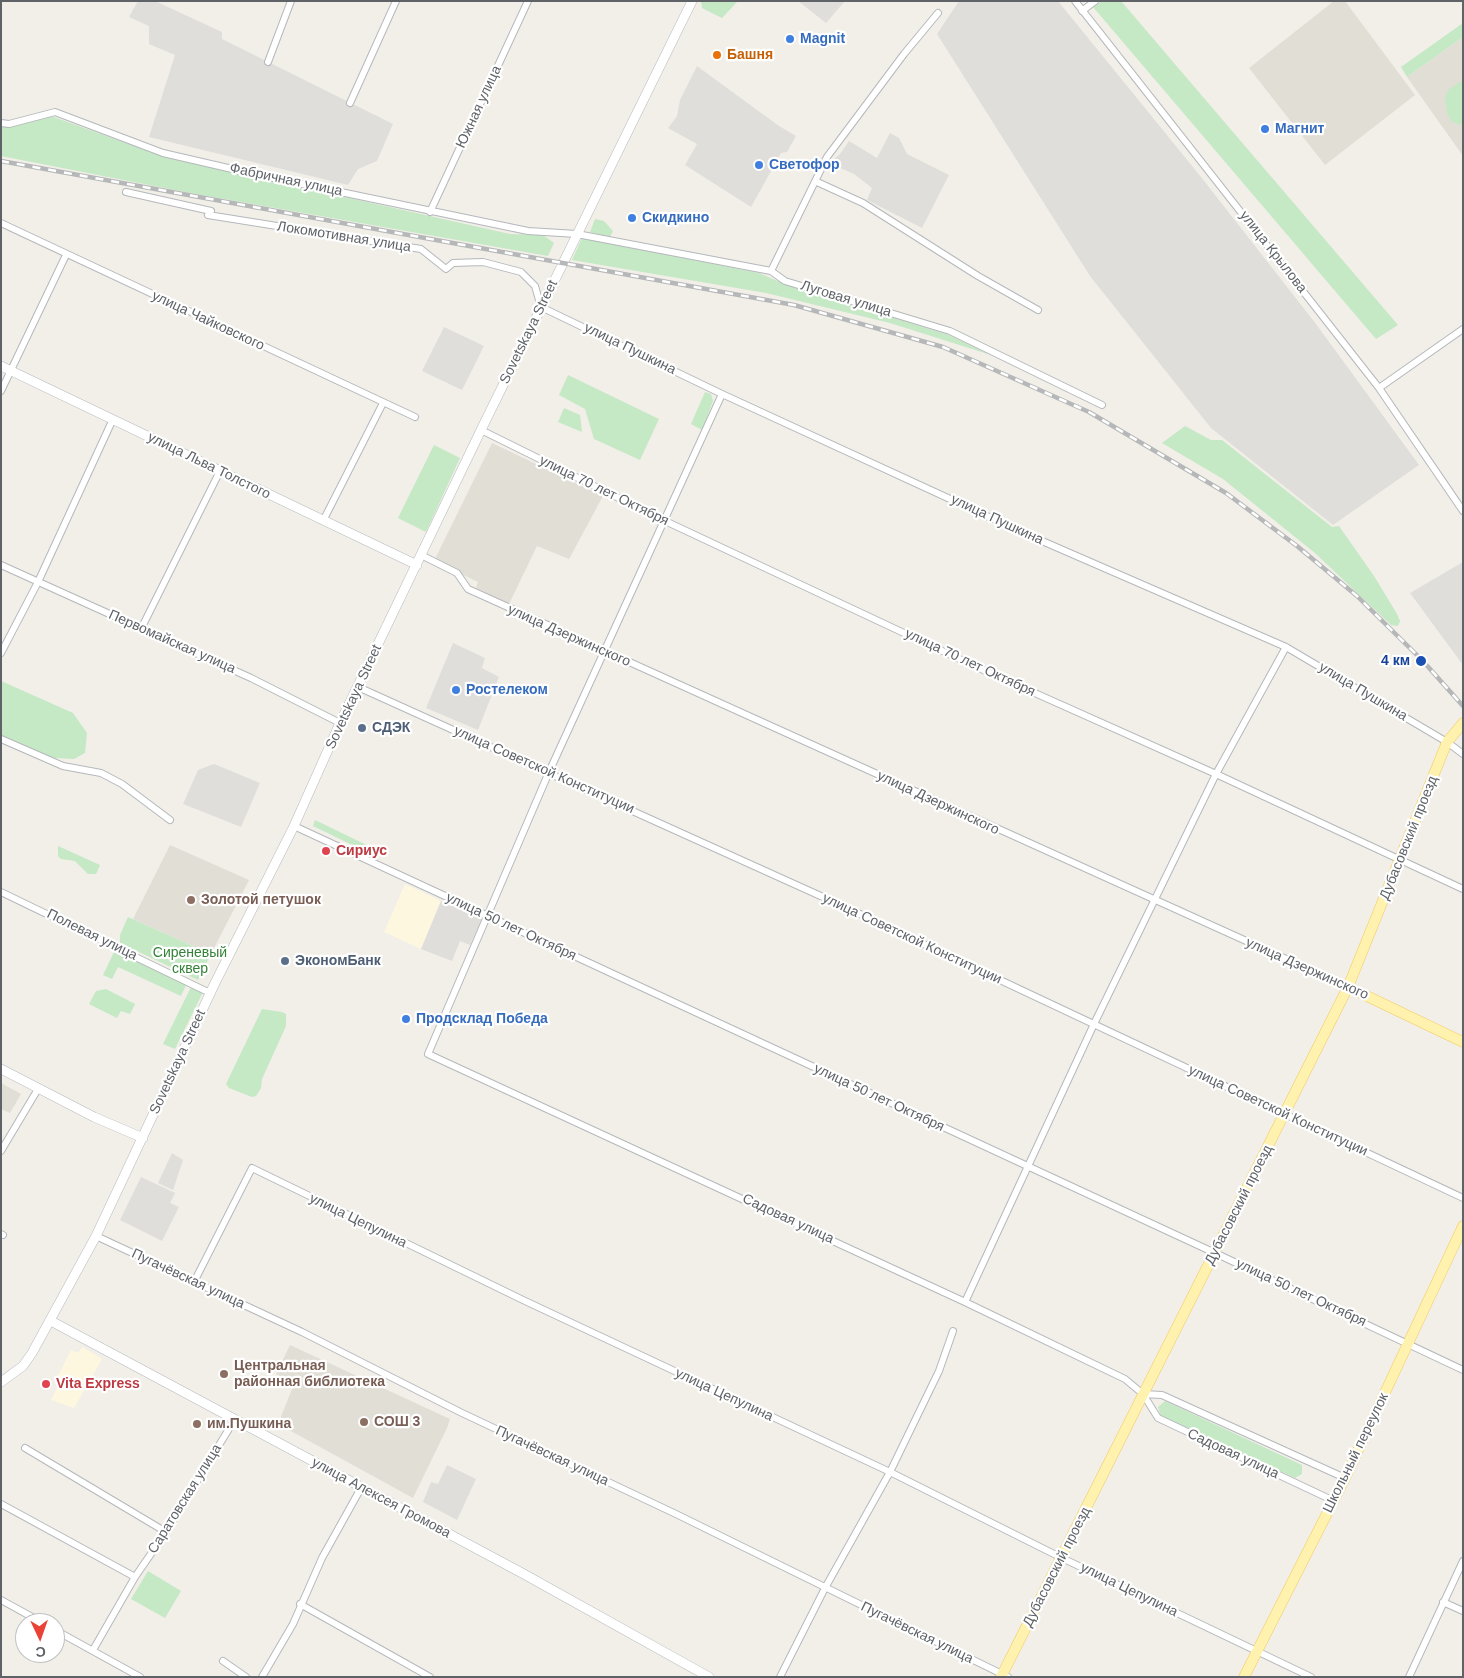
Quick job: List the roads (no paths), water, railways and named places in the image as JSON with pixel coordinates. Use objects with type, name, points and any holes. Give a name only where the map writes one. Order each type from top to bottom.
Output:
[{"type":"main road","name":"Sovetskaya Street","points":[[2,1381],[24,1366],[51,1321],[96,1236],[210,993],[294,826],[340,723],[481,430],[692,1]]},
{"type":"main road","name":"улица Льва Толстого","points":[[1,366],[417,565]]},
{"type":"main road","name":"Дубасовский проезд","points":[[1004,1676],[1143,1394],[1348,987],[1401,860],[1447,742],[1461,724]]},
{"type":"main road","name":"улица Дзержинского","points":[[1348,987],[1463,1042]]},
{"type":"main road","points":[[1,1068],[38,1089],[143,1138]]},
{"type":"main road","name":"Школьный переулок","points":[[1244,1677],[1334,1501],[1463,1226]]},
{"type":"main road","name":"улица Алексея Громова","points":[[51,1321],[522,1573],[709,1677]]},
{"type":"street","points":[[268,62],[291,1]]},
{"type":"street","points":[[350,103],[396,1]]},
{"type":"street","name":"Южная улица","points":[[430,212],[528,1]]},
{"type":"street","name":"улица Крылова","points":[[1074,1],[1379,388],[1462,509]]},
{"type":"street","points":[[1082,11],[1096,1]]},
{"type":"street","points":[[771,271],[832,150],[904,54],[938,13]]},
{"type":"street","name":"Фабричная улица","points":[[1,123],[9,124],[55,112],[163,153],[528,232],[577,234]]},
{"type":"street","points":[[817,182],[863,203],[978,276],[1038,310]]},
{"type":"street","name":"Локомотивная улица","points":[[126,192],[210,211],[208,214],[421,249],[446,268],[453,264],[483,262],[502,265],[521,272],[534,286],[541,307]]},
{"type":"street","name":"улица Чайковского","points":[[1,223],[415,418]]},
{"type":"street","name":"Луговая улица","points":[[577,234],[771,271],[785,281],[950,330],[1102,405]]},
{"type":"street","points":[[1,391],[66,255]]},
{"type":"street","name":"улица Пушкина","points":[[541,307],[722,394],[1120,577],[1286,647],[1447,742],[1463,754]]},
{"type":"street","points":[[1379,388],[1463,329]]},
{"type":"street","points":[[486,916],[603,651],[722,394]]},
{"type":"street","points":[[323,521],[383,403]]},
{"type":"street","points":[[1,653],[38,582],[112,419]]},
{"type":"street","name":"улица 70 лет Октября","points":[[481,430],[663,520],[970,664],[1216,774],[1463,889]]},
{"type":"street","points":[[141,629],[220,471]]},
{"type":"street","name":"улица Дзержинского","points":[[421,555],[457,573],[468,590],[1155,902],[1348,987]]},
{"type":"street","name":"Первомайская улица","points":[[1,564],[251,678],[340,723]]},
{"type":"street","points":[[965,1302],[1094,1024],[1216,774],[1286,647]]},
{"type":"street","name":"улица Советской Конституции","points":[[358,687],[845,907],[1463,1198]]},
{"type":"street","points":[[1,739],[62,766],[101,773],[122,784],[170,820]]},
{"type":"street","name":"улица 50 лет Октября","points":[[294,826],[1463,1370]]},
{"type":"street","name":"Полевая улица","points":[[1,892],[210,993]]},
{"type":"street","name":"Садовая улица","points":[[486,916],[428,1054],[965,1302],[1125,1379],[1143,1394],[1158,1418],[1334,1501]]},
{"type":"street","points":[[1,1151],[38,1089]]},
{"type":"street","name":"улица Цепулина","points":[[194,1282],[252,1168],[514,1296],[890,1472],[1062,1558],[1311,1677]]},
{"type":"street","name":"Пугачёвская улица","points":[[96,1236],[302,1332],[460,1412],[676,1514],[1004,1676]]},
{"type":"street","points":[[780,1677],[824,1588],[890,1472],[939,1371],[953,1331]]},
{"type":"street","name":"Садовая улица","points":[[1143,1394],[1162,1395],[1345,1478]]},
{"type":"street","name":"Саратовская улица","points":[[93,1650],[135,1577],[166,1532],[235,1420]]},
{"type":"street","points":[[25,1448],[166,1532]]},
{"type":"street","points":[[262,1677],[293,1624],[300,1604],[361,1488]]},
{"type":"street","points":[[1,1504],[135,1577]]},
{"type":"street","points":[[1409,1677],[1463,1561]]},
{"type":"street","points":[[1,1600],[25,1613]]},
{"type":"street","points":[[1443,1602],[1463,1611]]},
{"type":"street","points":[[300,1604],[430,1677]]},
{"type":"street","points":[[65,1635],[140,1677]]},
{"type":"street","points":[[224,1661],[246,1677]]},
{"type":"railway","points":[[1,161],[794,305],[943,347],[1089,412],[1226,493],[1297,546],[1357,596],[1422,660],[1463,706]]},
{"type":"place","name":"Magnit","points":[[790,39]]},
{"type":"place","name":"Башня","points":[[717,55]]},
{"type":"place","name":"Магнит","points":[[1265,129]]},
{"type":"place","name":"Светофор","points":[[759,165]]},
{"type":"place","name":"Скидкино","points":[[632,218]]},
{"type":"place","name":"4 км","points":[[1421,661]]},
{"type":"place","name":"Ростелеком","points":[[456,690]]},
{"type":"place","name":"СДЭК","points":[[362,728]]},
{"type":"place","name":"Сириус","points":[[326,851]]},
{"type":"place","name":"Золотой петушок","points":[[191,900]]},
{"type":"place","name":"ЭкономБанк","points":[[285,961]]},
{"type":"place","name":"Продсклад Победа","points":[[406,1019]]},
{"type":"place","name":"Центральная районная библиотека","points":[[224,1374]]},
{"type":"place","name":"Vita Express","points":[[46,1384]]},
{"type":"place","name":"СОШ 3","points":[[364,1422]]},
{"type":"place","name":"им.Пушкина","points":[[197,1424]]},
{"type":"park label","name":"Сиреневый сквер","points":[[190,962]]}]
